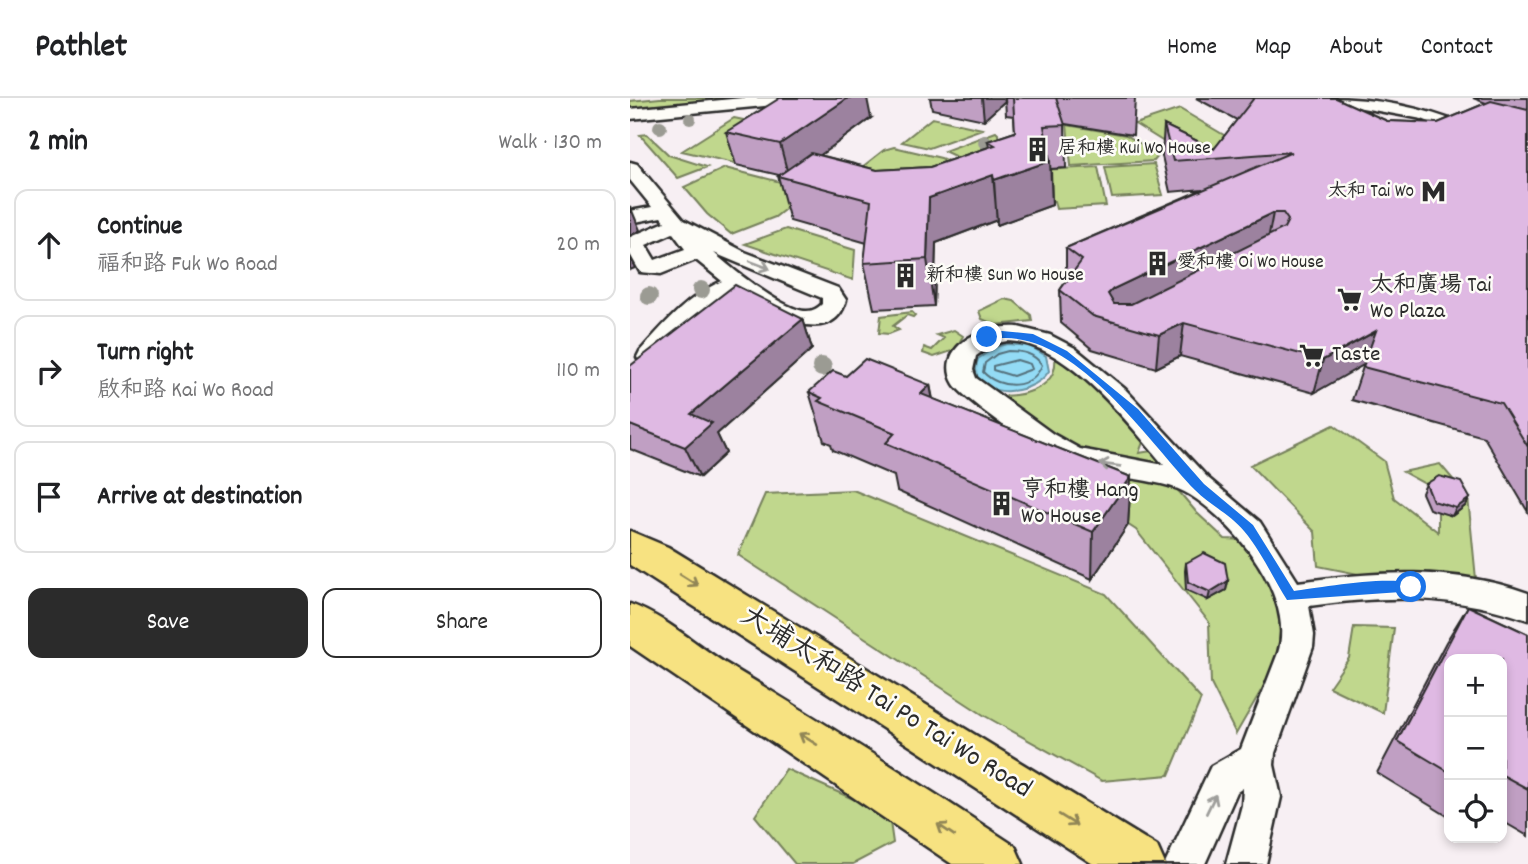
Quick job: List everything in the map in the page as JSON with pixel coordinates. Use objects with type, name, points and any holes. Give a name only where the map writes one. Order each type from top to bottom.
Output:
[{"type":"main road","name":"大埔太和路 Tai Po Tai Wo Road","points":[[630,547],[654,558],[1139,864]]},
{"type":"main road","points":[[630,622],[700,671],[847,763],[997,864]]},
{"type":"street","points":[[634,115],[794,98]]},
{"type":"street","points":[[1335,98],[1411,120],[1469,126]]},
{"type":"street","points":[[634,181],[670,218],[682,237],[705,248],[737,257],[830,293],[835,300],[834,304],[823,314],[800,318],[764,300],[739,282],[705,248]]},
{"type":"street","points":[[630,218],[670,218]]},
{"type":"street","points":[[670,218],[634,243],[648,267],[661,267],[705,248]]},
{"type":"street","points":[[649,356],[685,314],[718,289],[739,282]]},
{"type":"street","points":[[1200,487],[1168,477],[1091,463],[1071,456],[1012,419],[965,382],[960,363],[964,353],[972,345],[1002,334],[1030,336],[1076,350],[1200,487],[1249,528],[1291,596],[1299,637],[1256,761],[1262,795],[1246,864]]},
{"type":"street","points":[[1291,596],[1374,587],[1449,587],[1500,595],[1528,607]]},
{"type":"street","points":[[1185,864],[1224,779],[1256,761]]},
{"type":"green space","points":[[660,98],[734,99],[630,108],[630,101]]},
{"type":"green space","points":[[1180,109],[1234,141],[1188,157],[1135,124]]},
{"type":"green space","points":[[734,118],[767,125],[738,164],[682,151]]},
{"type":"green space","points":[[932,118],[982,129],[929,148],[902,142]]},
{"type":"green space","points":[[1067,125],[1126,135],[1159,155],[1154,161],[1071,166]]},
{"type":"green space","points":[[996,132],[1001,169],[965,161],[944,151]]},
{"type":"green space","points":[[647,134],[669,155],[707,167],[678,178],[640,135]]},
{"type":"green space","points":[[894,147],[941,158],[988,178],[834,189],[884,150]]},
{"type":"green space","points":[[1154,164],[1163,195],[1112,198],[1105,167]]},
{"type":"green space","points":[[1098,167],[1106,206],[1056,209],[1054,201],[1049,201],[1022,171]]},
{"type":"green space","points":[[725,168],[804,188],[806,193],[775,217],[731,234],[707,214],[684,187]]},
{"type":"green space","points":[[786,229],[855,250],[853,280],[745,244]]},
{"type":"green space","points":[[1004,299],[1014,301],[1031,315],[1032,321],[995,325],[982,319],[979,311]]},
{"type":"green space","points":[[912,312],[915,315],[913,317],[907,315],[893,326],[899,330],[889,334],[879,333],[881,316]]},
{"type":"green space","points":[[954,330],[963,336],[955,350],[934,357],[923,353],[924,347],[932,350],[944,338],[937,335]]},
{"type":"green space","points":[[1055,356],[1104,395],[1126,417],[1143,442],[1139,453],[1158,450],[1170,481],[1197,513],[1225,539],[1246,540],[1287,614],[1281,656],[1236,734],[1211,684],[1209,622],[1136,530],[1067,485],[1121,456],[1103,454],[1068,443],[1036,426],[991,395],[1024,393],[1044,385],[1055,368]]},
{"type":"green space","points":[[1334,425],[1384,461],[1394,498],[1438,532],[1438,491],[1403,472],[1440,464],[1468,497],[1476,579],[1373,577],[1318,566],[1315,532],[1250,465]]},
{"type":"green space","points":[[853,490],[1106,594],[1201,699],[1169,775],[1102,781],[985,716],[738,555],[765,494]]},
{"type":"green space","points":[[1354,627],[1394,628],[1383,713],[1329,687],[1349,658]]},
{"type":"green space","points":[[786,769],[889,815],[893,843],[853,864],[795,864],[755,816]]},
{"type":"water","points":[[1007,344],[1030,346],[1046,356],[1049,371],[1028,387],[1002,391],[990,388],[981,382],[976,372],[978,359],[995,347]]},
{"type":"building","points":[[780,98],[848,98],[780,144],[726,132]]},
{"type":"building","points":[[1013,98],[1056,98],[1065,125],[1044,126],[1050,161],[994,180],[993,175],[929,198],[927,259],[864,263],[871,201],[778,176],[811,153],[877,170],[930,167],[995,145],[988,141],[1015,132]]},
{"type":"building","points":[[1254,98],[1336,98],[1387,121],[1438,123],[1491,101],[1528,110],[1528,447],[1501,403],[1363,367],[1376,331],[1323,360],[1184,323],[1159,335],[1093,316],[1060,290],[1082,260],[1066,248],[1292,152],[1173,161],[1164,125],[1214,149]],"holes":[[[1273,213],[1283,213],[1288,220],[1284,228],[1131,304],[1114,304],[1108,294],[1113,289]]]},
{"type":"building","points":[[735,285],[803,319],[691,414],[712,423],[685,447],[630,425],[630,366]]},
{"type":"building","points":[[865,359],[930,385],[921,394],[1131,477],[1093,532],[886,443],[895,433],[818,401],[822,398],[809,392],[833,371],[846,376]]},
{"type":"building","points":[[1439,476],[1461,482],[1470,498],[1456,508],[1433,501],[1426,484]]},
{"type":"building","points":[[1204,553],[1225,563],[1228,581],[1210,592],[1188,582],[1186,563]]},
{"type":"building","points":[[1468,606],[1528,634],[1528,789],[1507,778],[1507,654],[1444,654],[1444,769],[1397,741]]},
{"type":"place","name":"居和樓 Kui Wo House","points":[[1038,149]]},
{"type":"place","name":"太和 Tai Wo","points":[[1434,192]]},
{"type":"place","name":"愛和樓 Oi Wo House","points":[[1157,263]]},
{"type":"place","name":"新和樓 Sun Wo House","points":[[906,276]]},
{"type":"place","name":"太和廣場 Tai Wo Plaza","points":[[1350,299]]},
{"type":"place","name":"Taste","points":[[1312,355]]},
{"type":"place","name":"亨和樓 Hang Wo House","points":[[1001,504]]},
{"type":"route","points":[[987,337],[1002,334],[1030,336],[1064,354],[1098,379],[1134,411],[1200,487],[1249,528],[1291,596],[1374,587],[1411,587]]}]
